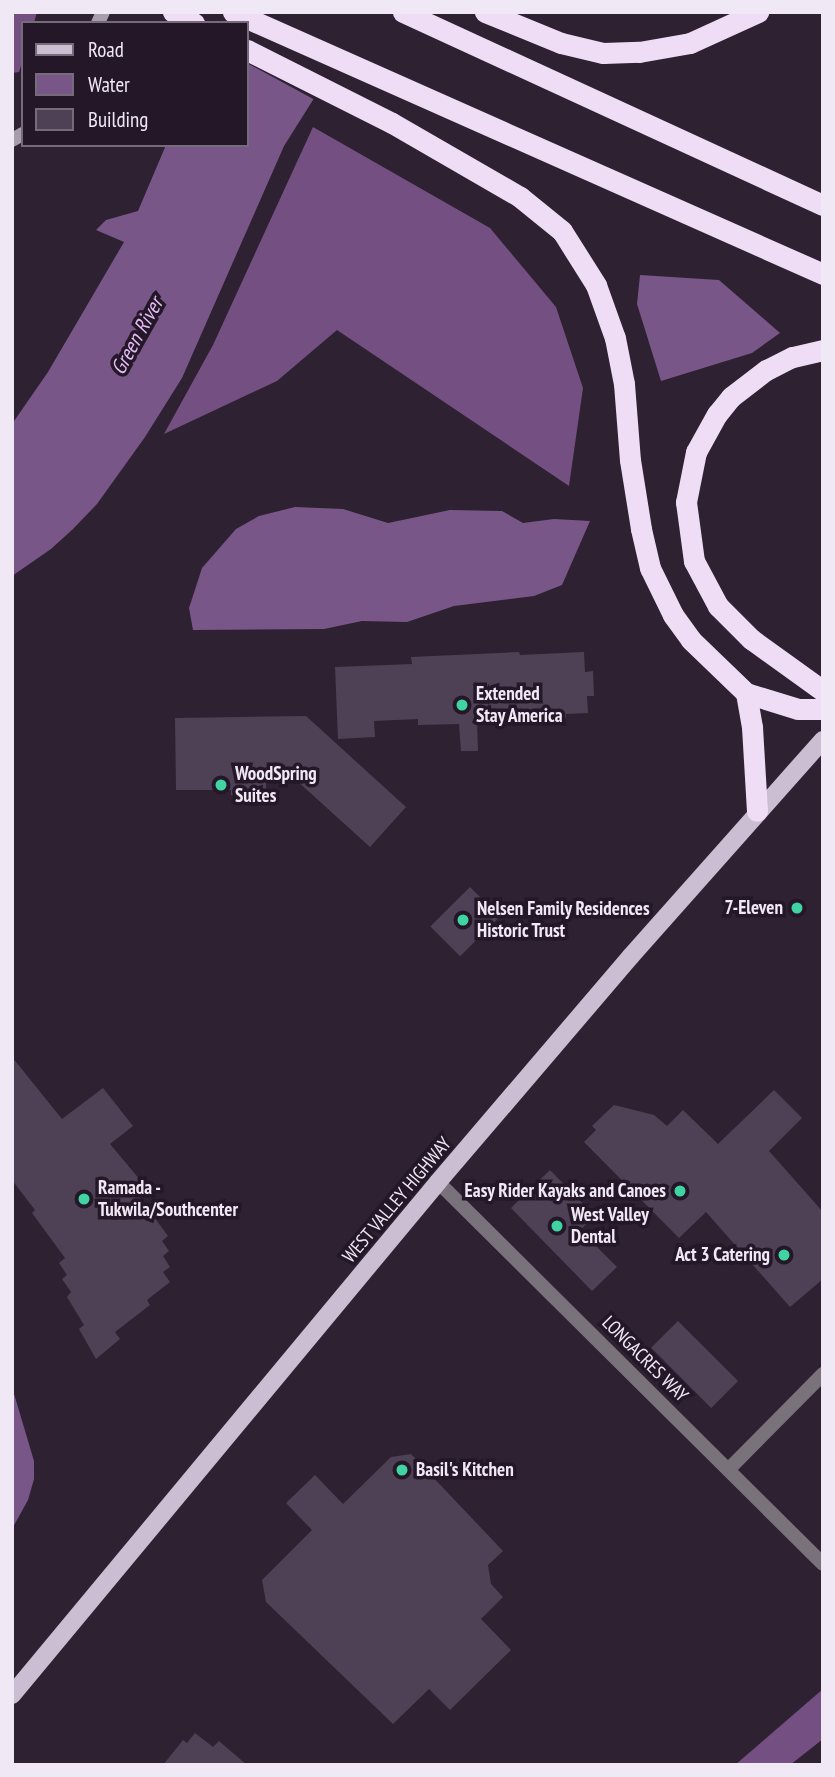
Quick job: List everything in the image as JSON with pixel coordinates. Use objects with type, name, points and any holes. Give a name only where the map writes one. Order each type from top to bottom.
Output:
[{"type":"highway","points":[[233,12],[823,274]]},
{"type":"highway","points":[[403,12],[823,205]]},
{"type":"highway","points":[[485,12],[561,43],[603,53],[639,52],[690,43],[758,12]]},
{"type":"highway","points":[[248,51],[392,123],[538,209],[562,231],[583,260],[596,285],[615,338],[624,384],[629,460],[650,568],[673,615],[691,640],[746,693],[798,709],[823,709]]},
{"type":"highway","points":[[823,350],[792,357],[766,370],[731,397],[717,414],[696,452],[686,502],[694,561],[718,606],[751,639],[823,691]]},
{"type":"highway","points":[[746,693],[752,727],[757,811]]},
{"type":"main road","name":"WEST VALLEY HIGHWAY","points":[[12,1695],[438,1182],[757,811],[823,740]]},
{"type":"street","name":"LONGACRES WAY","points":[[438,1182],[823,1564]]},
{"type":"street","points":[[729,1469],[823,1374]]},
{"type":"shaded area","points":[[12,12],[37,12],[35,21],[21,21],[21,66],[19,72],[12,73]]},
{"type":"shaded area","points":[[313,127],[490,228],[556,307],[583,388],[569,486],[337,330],[277,381],[164,434],[213,345]]},
{"type":"shaded area","points":[[823,1689],[823,1739],[790,1765],[735,1765]]},
{"type":"water","name":"Green River","points":[[244,12],[318,92],[284,146],[182,378],[145,437],[97,504],[51,549],[12,576],[12,424],[48,372],[124,242],[96,230],[106,220],[138,211],[165,147],[248,147],[248,21],[244,21]]},
{"type":"water","points":[[640,275],[719,280],[780,333],[752,353],[661,381],[637,304]]},
{"type":"water","points":[[295,507],[343,509],[388,523],[450,510],[502,511],[523,523],[554,519],[590,521],[562,585],[534,596],[454,606],[407,622],[362,621],[324,629],[193,630],[189,608],[202,568],[236,529],[259,516]]},
{"type":"water","points":[[12,1387],[34,1461],[34,1479],[28,1500],[12,1529]]},
{"type":"pier","points":[[240,12],[387,12],[317,101],[248,64],[248,21]]},
{"type":"building","name":"Extended Stay America","points":[[519,652],[520,655],[584,652],[585,672],[593,671],[594,696],[587,696],[588,713],[566,714],[566,718],[477,721],[478,751],[461,751],[459,724],[418,725],[418,719],[374,721],[375,737],[338,739],[335,667],[412,664],[411,657]]},
{"type":"building","name":"WoodSpring Suites","points":[[306,716],[406,807],[370,847],[296,780],[266,781],[266,794],[231,795],[231,790],[176,790],[175,718]]},
{"type":"building","points":[[470,887],[500,917],[460,956],[430,927]]},
{"type":"building","name":"Ramada - Tukwila/Southcenter","points":[[12,1057],[62,1119],[103,1088],[133,1126],[110,1144],[141,1181],[133,1188],[168,1236],[162,1241],[169,1251],[163,1256],[170,1267],[163,1272],[170,1282],[147,1300],[150,1305],[115,1332],[120,1339],[96,1359],[79,1329],[84,1325],[67,1297],[71,1292],[62,1279],[67,1275],[59,1263],[65,1258],[32,1213],[35,1210],[12,1180]]},
{"type":"building","points":[[774,1090],[802,1118],[769,1151],[823,1212],[823,1279],[790,1307],[706,1212],[679,1238],[584,1142],[596,1130],[592,1126],[614,1105],[654,1115],[667,1126],[683,1110],[718,1144]]},
{"type":"building","name":"West Valley Dental","points":[[550,1170],[595,1216],[580,1230],[617,1267],[592,1291],[511,1208]]},
{"type":"building","points":[[678,1321],[738,1381],[711,1408],[651,1348]]},
{"type":"building","points":[[411,1454],[503,1551],[488,1565],[491,1584],[503,1597],[481,1619],[511,1650],[450,1710],[429,1689],[393,1724],[266,1602],[262,1580],[312,1530],[286,1503],[315,1475],[343,1504],[391,1457]]},
{"type":"building","points":[[195,1733],[213,1747],[219,1741],[247,1765],[163,1765],[183,1740],[187,1743]]},
{"type":"place","name":"Extended Stay America","points":[[462,705]]},
{"type":"place","name":"WoodSpring Suites","points":[[221,785]]},
{"type":"place","name":"7-Eleven","points":[[797,908]]},
{"type":"place","name":"Nelsen Family Residences Historic Trust","points":[[463,920]]},
{"type":"place","name":"Easy Rider Kayaks and Canoes","points":[[680,1191]]},
{"type":"place","name":"Ramada - Tukwila/Southcenter","points":[[84,1199]]},
{"type":"place","name":"West Valley Dental","points":[[557,1226]]},
{"type":"place","name":"Act 3 Catering","points":[[784,1255]]},
{"type":"place","name":"Basil's Kitchen","points":[[402,1470]]}]
